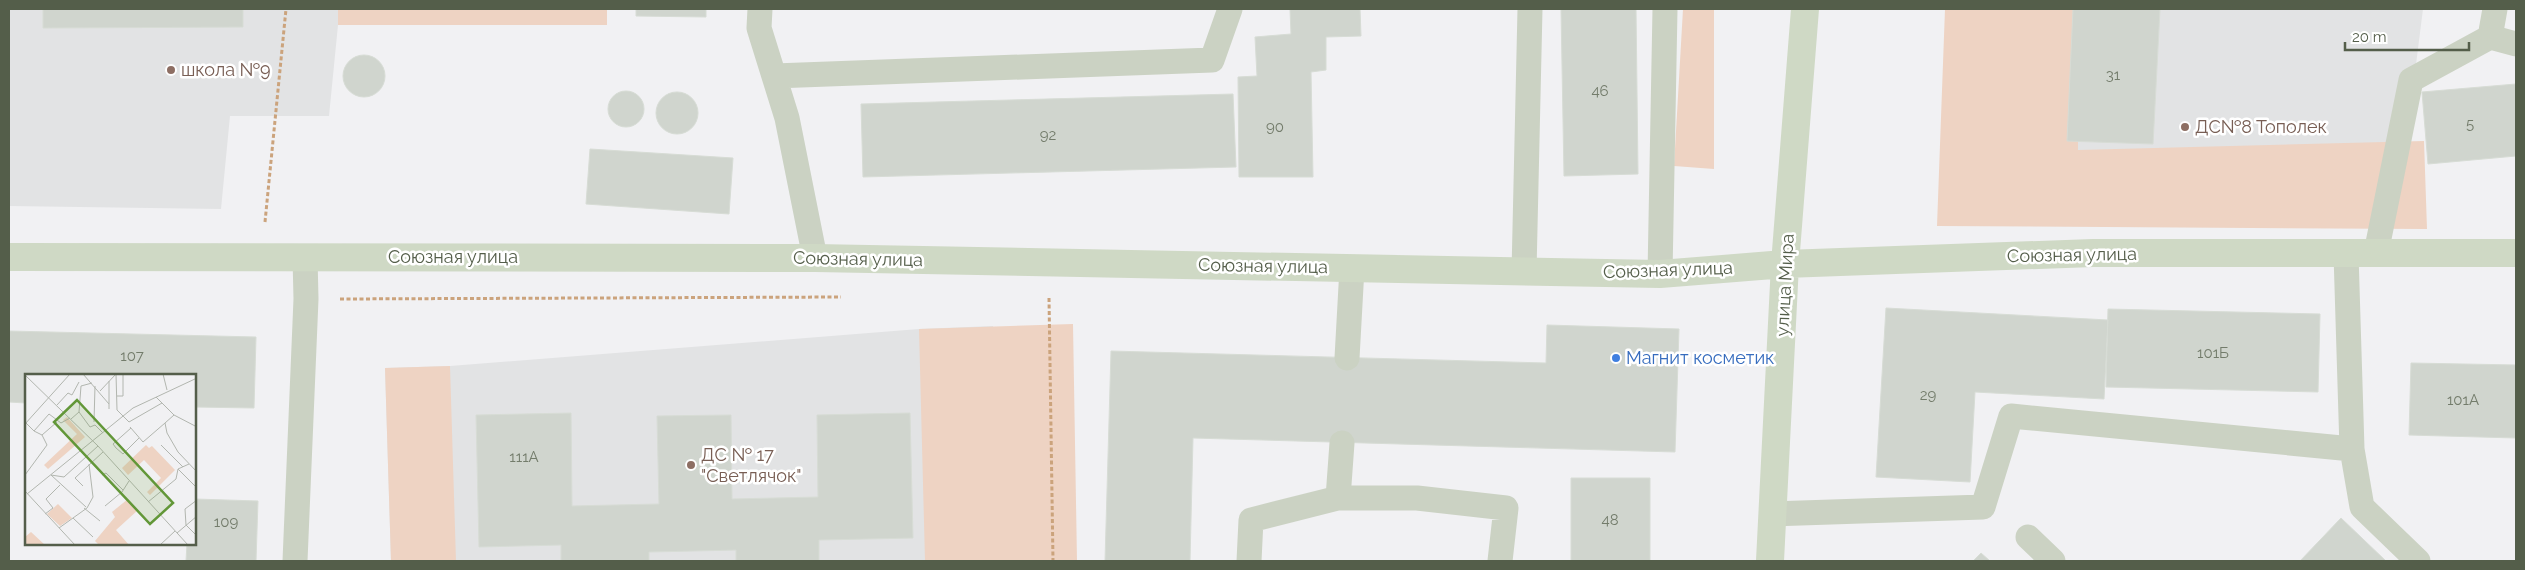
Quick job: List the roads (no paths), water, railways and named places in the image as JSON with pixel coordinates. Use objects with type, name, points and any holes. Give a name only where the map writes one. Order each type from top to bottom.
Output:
[{"type":"street","name":"улица Мира","points":[[1770,561],[1785,264],[1804,9]]},
{"type":"street","name":"Союзная улица","points":[[9,257],[815,258],[1660,274],[1785,264],[2094,253],[2516,253]]},
{"type":"lane","points":[[760,9],[759,28],[787,118],[815,258]]},
{"type":"lane","points":[[774,76],[1212,60],[1230,9]]},
{"type":"lane","points":[[1524,272],[1530,9]]},
{"type":"lane","points":[[1660,274],[1665,9]]},
{"type":"lane","points":[[2490,37],[2495,9]]},
{"type":"lane","points":[[2376,253],[2411,80],[2490,37],[2516,44]]},
{"type":"lane","points":[[2346,254],[2352,449],[2362,508],[2418,561]]},
{"type":"lane","points":[[295,561],[306,299],[305,257]]},
{"type":"lane","points":[[1347,358],[1352,268]]},
{"type":"lane","points":[[1772,514],[1982,507],[2011,416],[2352,449]]},
{"type":"lane","points":[[1338,498],[1342,443]]},
{"type":"lane","points":[[1250,561],[1251,520],[1338,498],[1418,498],[1506,508],[1500,561]]},
{"type":"lane","points":[[2028,537],[2054,561]]},
{"type":"place","name":"школа №9","points":[[171,70]]},
{"type":"place","name":"ДС№8 Тополек","points":[[2185,127]]},
{"type":"place","name":"Магнит косметик","points":[[1616,358]]},
{"type":"place","name":"ДС № 17 \"Светлячок\"","points":[[691,465]]}]
